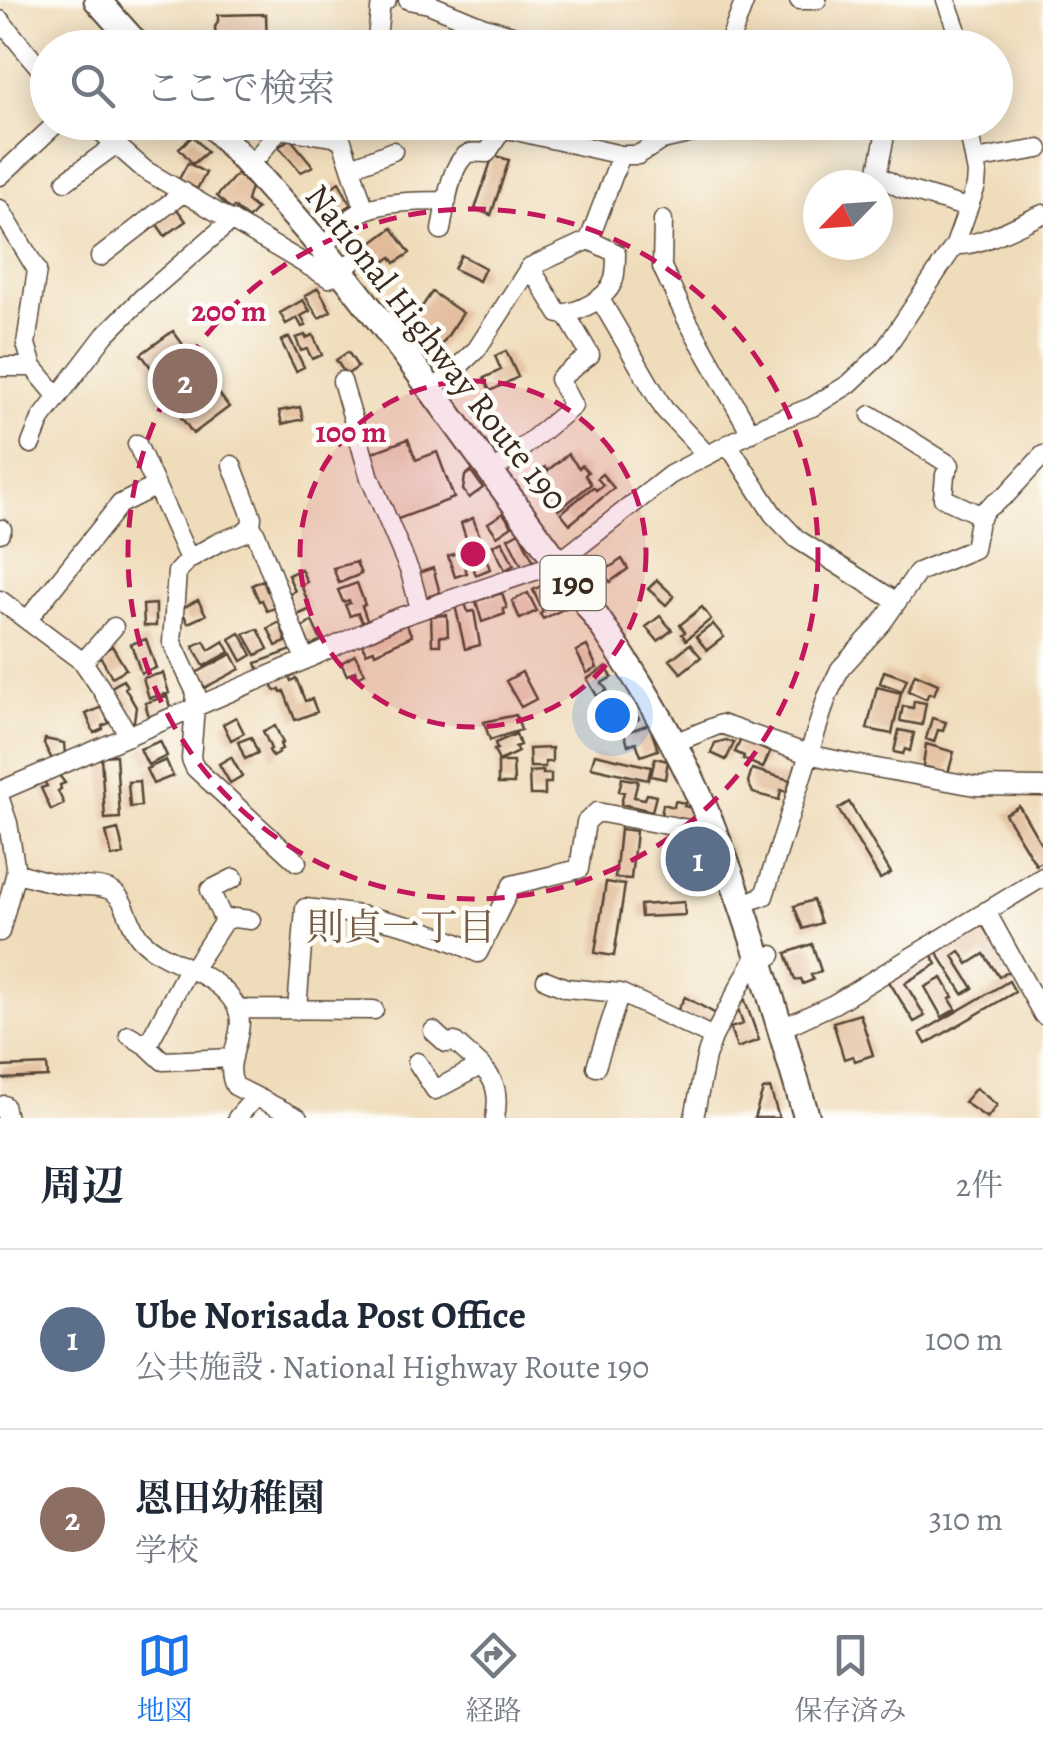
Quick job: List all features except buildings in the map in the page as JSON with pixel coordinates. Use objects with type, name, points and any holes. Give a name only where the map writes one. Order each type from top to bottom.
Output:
[{"type":"highway","points":[[97,0],[124,30]]},
{"type":"highway","points":[[118,0],[145,30]]},
{"type":"highway","name":"National Highway Route 190","points":[[225,140],[346,266],[444,380],[504,463],[680,740],[725,818],[755,899],[765,958],[808,1118]]},
{"type":"highway","name":"National Highway Route 190","points":[[247,140],[333,237],[346,266],[564,558]]},
{"type":"highway","name":"National Highway Route 190","points":[[680,740],[793,1023],[823,1118]]},
{"type":"street","points":[[378,30],[381,1],[387,0]]},
{"type":"street","points":[[408,0],[497,30]]},
{"type":"street","points":[[734,30],[745,0]]},
{"type":"street","points":[[799,0],[818,0]]},
{"type":"street","points":[[946,0],[957,30]]},
{"type":"street","points":[[0,20],[30,56]]},
{"type":"street","points":[[478,24],[478,30]]},
{"type":"street","points":[[0,176],[39,140]]},
{"type":"street","points":[[110,140],[145,170],[329,278],[346,266]]},
{"type":"street","points":[[260,154],[271,140]]},
{"type":"street","points":[[342,140],[365,210]]},
{"type":"street","points":[[441,230],[460,161],[469,153],[487,153],[494,140]]},
{"type":"street","points":[[560,140],[621,156],[638,155],[662,140]]},
{"type":"street","points":[[0,792],[343,640],[564,558],[670,475],[750,433],[812,408],[849,384],[883,352],[955,244],[976,186],[970,140]]},
{"type":"street","points":[[884,142],[877,176],[901,188],[968,208]]},
{"type":"street","points":[[66,181],[115,145]]},
{"type":"street","points":[[974,160],[1039,149]]},
{"type":"street","points":[[352,167],[394,151]]},
{"type":"street","points":[[444,380],[477,349],[530,268],[589,240],[621,156]]},
{"type":"street","points":[[100,258],[184,192]]},
{"type":"street","points":[[333,237],[365,210],[447,201]]},
{"type":"street","points":[[0,209],[37,270],[26,344],[33,367],[58,397]]},
{"type":"street","points":[[955,244],[962,246],[998,234],[1043,214]]},
{"type":"street","points":[[32,444],[41,419],[105,335],[232,220]]},
{"type":"street","points":[[663,220],[662,267],[750,433]]},
{"type":"street","points":[[530,268],[559,314],[600,299],[614,282],[616,253],[589,240]]},
{"type":"street","points":[[600,299],[664,409],[706,454]]},
{"type":"street","points":[[504,463],[572,406],[559,378],[590,355],[566,314]]},
{"type":"street","points":[[0,366],[33,367]]},
{"type":"street","points":[[342,381],[370,478],[410,572],[420,609]]},
{"type":"street","points":[[871,415],[950,465],[943,498],[982,516]]},
{"type":"street","points":[[137,444],[189,559]]},
{"type":"street","points":[[728,444],[773,514],[797,539],[897,602]]},
{"type":"street","points":[[755,899],[764,896],[827,697],[840,669],[882,623],[918,572],[974,548],[986,510],[1007,494],[1043,455]]},
{"type":"street","points":[[232,466],[252,517],[251,526],[305,660]]},
{"type":"street","points":[[28,619],[120,504],[156,486]]},
{"type":"street","points":[[251,526],[243,534],[189,559],[176,572],[172,642],[196,693],[191,759],[195,768],[297,862]]},
{"type":"street","points":[[0,600],[82,662],[129,736]]},
{"type":"street","points":[[82,662],[114,627]]},
{"type":"street","points":[[680,740],[722,724],[808,754],[975,786],[1043,786]]},
{"type":"street","points":[[0,799],[16,872],[0,932]]},
{"type":"street","points":[[298,1010],[306,908],[364,914],[436,935],[478,954],[512,886],[579,869],[586,822],[597,812],[715,834]]},
{"type":"street","points":[[16,872],[65,885],[109,889],[117,894],[138,936],[157,952],[220,987],[238,1010],[238,1042],[230,1067],[230,1077],[236,1086],[298,1118]]},
{"type":"street","points":[[793,1023],[834,1004],[1043,877]]},
{"type":"street","points":[[224,921],[210,890],[234,878]]},
{"type":"street","points":[[986,911],[1043,1015]]},
{"type":"street","points":[[147,1046],[191,968],[224,921],[251,920]]},
{"type":"street","points":[[694,1118],[713,1038],[750,965],[765,958]]},
{"type":"street","points":[[546,980],[566,988],[620,993],[713,1038]]},
{"type":"street","points":[[596,1067],[620,993]]},
{"type":"street","points":[[238,1010],[374,1010]]},
{"type":"street","points":[[433,1031],[446,1042],[455,1042],[492,1078],[498,1101],[494,1118]]},
{"type":"street","points":[[129,1036],[163,1061],[233,1058]]},
{"type":"street","points":[[418,1062],[436,1090],[480,1066]]},
{"type":"street","points":[[237,1118],[255,1097]]},
{"type":"place","name":"恩田幼稚園","points":[[185,381]]},
{"type":"place","name":"Ube Norisada Post Office","points":[[698,859]]},
{"type":"district","name":"則貞一丁目","points":[[401,927]]}]
